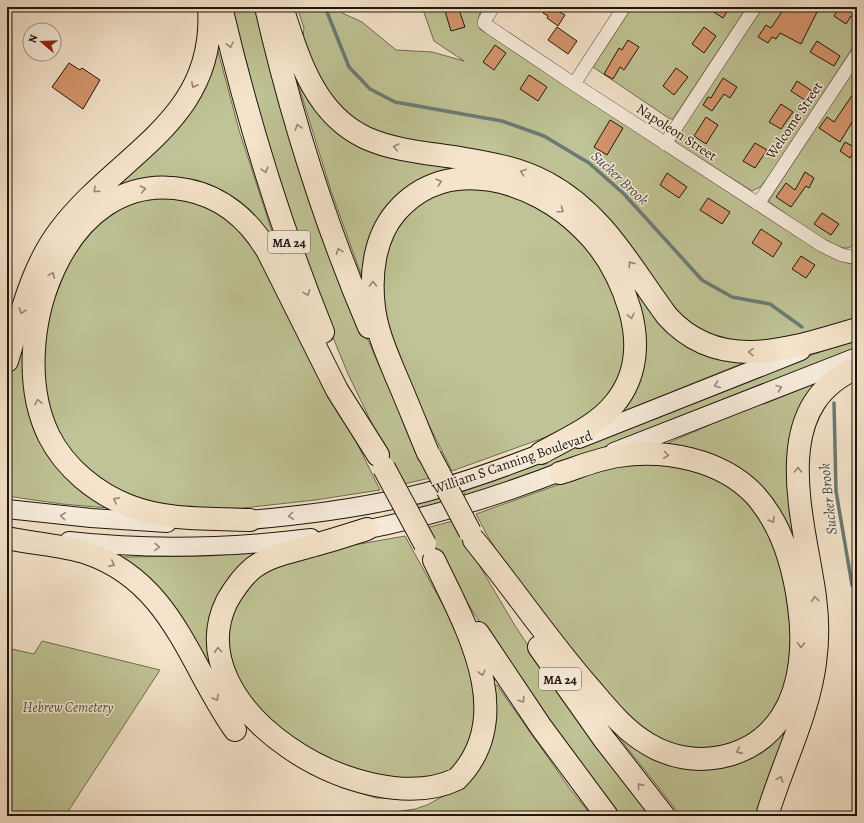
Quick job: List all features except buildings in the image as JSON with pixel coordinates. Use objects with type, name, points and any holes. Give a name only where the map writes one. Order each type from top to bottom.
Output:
[{"type":"highway","points":[[7,361],[36,271],[59,230],[80,205],[162,130],[178,112],[191,91],[201,68],[207,46],[209,7]]},
{"type":"highway","name":"MA 24","points":[[221,7],[239,83],[254,137],[288,241],[329,346],[381,462],[429,552],[475,629],[561,755],[607,816]]},
{"type":"highway","name":"MA 24","points":[[266,7],[289,99],[326,214],[368,326],[395,386],[472,536],[514,608],[558,675],[623,765],[664,816]]},
{"type":"highway","points":[[282,7],[301,62],[312,86],[326,107],[344,124],[365,138],[378,143],[406,150],[506,167],[534,176],[559,190],[583,208],[603,227],[667,316],[688,335],[716,347],[736,351],[758,352],[788,349],[857,329]]},
{"type":"highway","points":[[429,454],[389,357],[378,325],[374,308],[373,290],[375,261],[380,238],[386,226],[402,205],[412,196],[436,183],[449,179],[476,177],[502,182],[528,191],[551,204],[573,220],[595,242],[613,268],[625,294],[632,318],[635,341],[634,363],[627,384],[616,402],[610,410],[595,422],[541,453]]},
{"type":"highway","points":[[250,520],[174,517],[152,513],[130,506],[108,496],[81,476],[63,458],[48,435],[39,406],[34,376],[34,340],[41,304],[57,264],[72,240],[92,216],[116,199],[133,192],[152,188],[167,187],[186,189],[206,195],[220,202],[234,211],[250,225],[273,260],[337,390],[381,462]]},
{"type":"highway","points":[[767,816],[810,693],[816,662],[817,614],[798,487],[800,442],[808,414],[819,396],[834,380],[857,368]]},
{"type":"highway","points":[[472,536],[560,653],[614,717],[637,738],[650,746],[678,757],[706,760],[734,754],[760,740],[772,729],[782,716],[789,702],[797,675],[801,648],[800,615],[795,580],[784,545],[766,510],[754,495],[740,482],[725,473],[690,459],[672,455],[654,454],[618,456],[602,459],[560,473]]},
{"type":"highway","points":[[333,792],[311,781],[290,767],[271,750],[254,730],[239,708],[223,673],[218,654],[218,634],[222,614],[231,595],[244,577],[260,564],[276,556],[367,529]]},
{"type":"highway","points":[[7,538],[65,548],[89,554],[119,568],[136,579],[153,596],[170,618],[229,721],[248,747]]},
{"type":"highway","points":[[397,806],[414,803],[434,796],[454,781],[463,772],[477,750],[484,726],[485,690],[478,661],[457,607],[429,552]]},
{"type":"main road","name":"William S Canning Boulevard","points":[[7,509],[65,516],[131,521],[191,522],[250,520],[336,510],[407,497],[465,481],[541,453],[857,329]]},
{"type":"main road","name":"William S Canning Boulevard","points":[[7,533],[109,545],[183,547],[268,543],[328,536],[367,529],[465,504],[521,487],[857,357]]},
{"type":"street","name":"Napoleon Street","points":[[493,7],[484,23],[665,144],[823,246],[842,255],[856,256]]},
{"type":"street","points":[[574,84],[624,7]]},
{"type":"street","points":[[665,144],[755,7]]},
{"type":"street","name":"Welcome Street","points":[[758,204],[857,54]]},
{"type":"green space","points":[[228,7],[259,7],[354,308],[420,459],[430,478],[404,484],[394,463],[390,461],[348,374],[327,323],[282,199]]},
{"type":"green space","points":[[297,7],[340,7],[342,13],[362,22],[396,50],[432,52],[464,61],[434,41],[422,7],[484,7],[479,18],[480,29],[826,253],[844,262],[857,265],[857,320],[784,344],[728,343],[688,326],[611,226],[369,133],[332,103],[302,44],[304,28]]},
{"type":"green space","points":[[632,7],[747,7],[673,119],[670,119],[593,67]]},
{"type":"green space","points":[[763,7],[857,7],[857,41],[770,175],[760,187],[752,191],[675,142],[675,139]]},
{"type":"green space","points":[[213,51],[218,51],[239,130],[276,244],[272,245],[212,191],[98,203]]},
{"type":"green space","points":[[857,65],[857,240],[848,248],[841,247],[821,237],[769,202],[769,200]]},
{"type":"green space","points":[[296,77],[333,121],[475,166],[430,179],[367,274],[361,274],[331,191]]},
{"type":"green space","points":[[443,187],[504,188],[574,228],[617,289],[628,357],[609,401],[560,432],[452,471],[408,383],[389,341],[379,282],[394,223]]},
{"type":"green space","points":[[190,196],[243,226],[346,421],[380,490],[315,500],[243,508],[169,508],[122,495],[75,461],[47,415],[41,333],[76,244],[123,201]]},
{"type":"green space","points":[[621,260],[657,313],[742,358],[743,363],[622,412],[618,408],[629,392]]},
{"type":"green space","points":[[26,318],[33,408],[108,508],[62,504],[7,496],[7,381]]},
{"type":"green space","points":[[857,338],[857,350],[511,483],[466,497],[462,488]]},
{"type":"green space","points":[[820,377],[807,402],[806,573],[777,515],[668,447],[668,443]]},
{"type":"green space","points":[[630,462],[699,466],[755,504],[790,582],[791,677],[770,721],[730,748],[683,751],[641,731],[533,608],[487,535],[476,514],[608,467]]},
{"type":"green space","points":[[439,495],[443,502],[416,509],[413,502]]},
{"type":"green space","points":[[453,521],[514,624],[542,667],[655,816],[617,816],[505,661],[463,596],[426,528]]},
{"type":"green space","points":[[405,536],[459,634],[474,674],[477,727],[458,767],[404,798],[377,798],[343,788],[325,780],[307,769],[231,676],[227,617],[254,575],[320,551]]},
{"type":"green space","points":[[257,552],[258,557],[231,582],[224,691],[121,559],[123,557],[209,556]]},
{"type":"green space","name":"Hebrew Cemetery","points":[[42,641],[160,670],[65,816],[7,816],[7,648],[34,654]]},
{"type":"green space","points":[[493,685],[497,685],[570,789],[592,816],[553,816],[525,813],[458,816],[395,816],[395,812],[415,809],[427,805],[451,792],[461,783]]},
{"type":"green space","points":[[793,707],[761,816],[681,816],[614,731],[704,765]]},
{"type":"waterway","name":"Sucker Brook","points":[[325,7],[349,67],[370,89],[395,102],[502,121],[544,136],[589,163],[624,194],[702,280],[732,297],[770,304],[802,327]]},
{"type":"waterway","name":"Sucker Brook","points":[[834,403],[836,491],[852,585],[857,591]]}]
